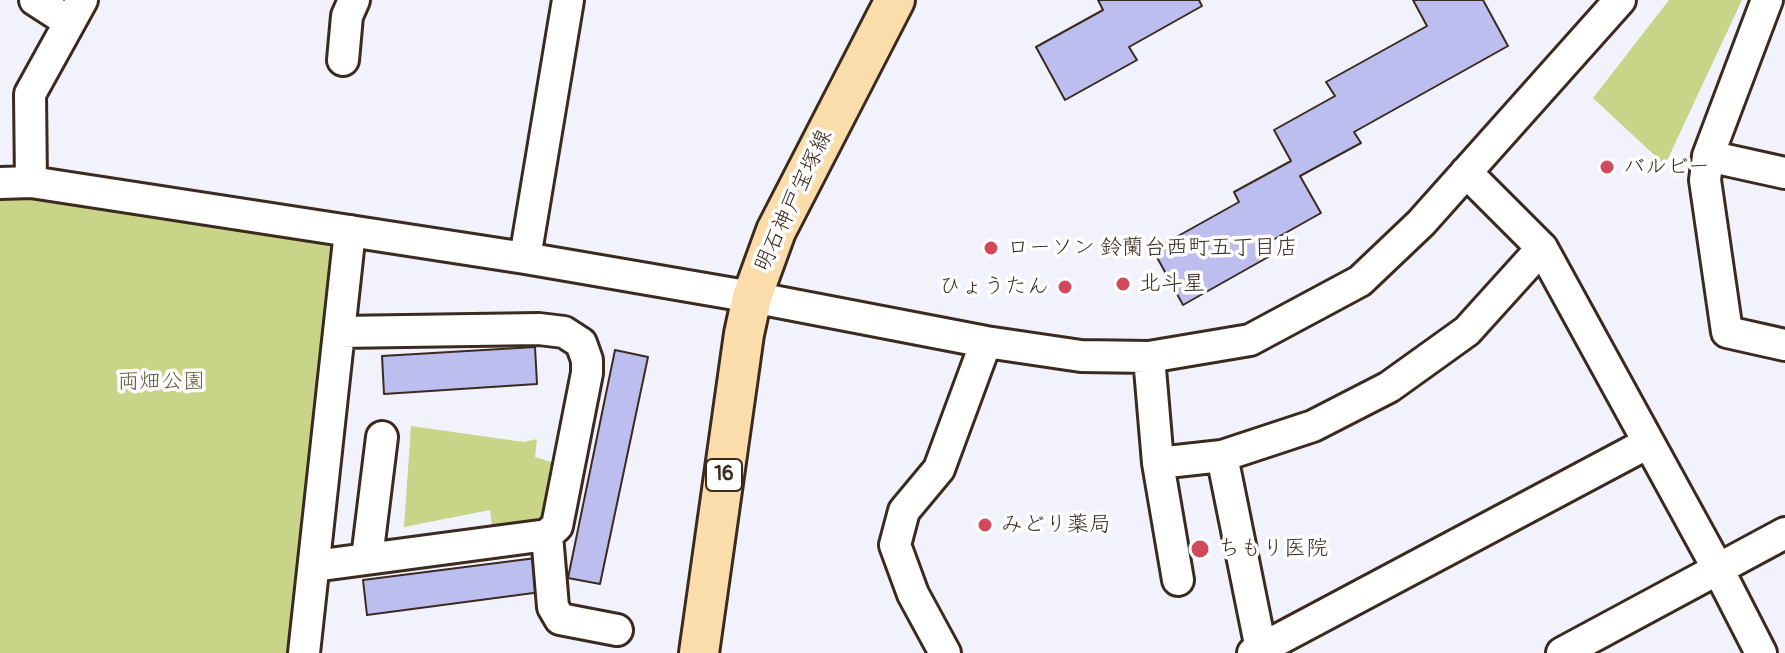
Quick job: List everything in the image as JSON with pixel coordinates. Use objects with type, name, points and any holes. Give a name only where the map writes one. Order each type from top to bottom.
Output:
[{"type":"main road","name":"明石神戸宝塚線","points":[[699,653],[744,334],[752,297],[776,231],[895,0]]},
{"type":"street","points":[[31,182],[30,94],[75,11],[35,0]]},
{"type":"street","points":[[343,60],[347,16],[354,0]]},
{"type":"street","points":[[525,258],[568,0]]},
{"type":"street","points":[[0,183],[31,182],[525,258],[986,342],[1081,356],[1149,357],[1250,340],[1360,281],[1421,223],[1620,0]]},
{"type":"street","points":[[1767,0],[1708,156],[1705,180],[1727,332],[1785,345]]},
{"type":"street","points":[[1708,156],[1785,173]]},
{"type":"street","points":[[1466,172],[1542,248],[1761,653]]},
{"type":"street","points":[[304,653],[350,231]]},
{"type":"street","points":[[1158,463],[1222,456],[1313,426],[1389,387],[1467,331],[1542,248]]},
{"type":"street","points":[[314,566],[547,535],[557,526],[587,373],[587,360],[581,343],[564,332],[539,329],[339,332]]},
{"type":"street","points":[[945,653],[913,594],[895,545],[904,511],[939,469],[986,342]]},
{"type":"street","points":[[1149,357],[1158,463],[1178,580]]},
{"type":"street","points":[[367,558],[382,437]]},
{"type":"street","points":[[1222,456],[1257,651],[1648,443]]},
{"type":"street","points":[[1562,653],[1785,533]]},
{"type":"street","points":[[547,535],[553,607],[560,619],[617,630]]},
{"type":"green space","points":[[1669,0],[1742,0],[1665,165],[1593,98]]},
{"type":"green space","name":"両畑公園","points":[[38,198],[338,245],[296,653],[0,653],[0,199]]},
{"type":"green space","points":[[411,426],[524,442],[537,439],[535,457],[561,465],[549,519],[493,536],[490,510],[404,527]]},
{"type":"building","points":[[1098,0],[1199,0],[1202,6],[1129,47],[1137,60],[1065,100],[1036,47],[1103,10]]},
{"type":"building","points":[[1413,0],[1483,0],[1508,46],[1354,132],[1361,143],[1300,176],[1321,213],[1264,245],[1270,256],[1183,305],[1153,250],[1239,202],[1234,192],[1291,161],[1274,130],[1335,96],[1326,82],[1427,26]]},
{"type":"building","points":[[535,347],[537,384],[384,394],[382,356]]},
{"type":"building","points":[[615,350],[648,357],[600,584],[568,578]]},
{"type":"building","points":[[536,558],[541,592],[367,615],[363,580]]},
{"type":"place","name":"バルビー","points":[[1607,167]]},
{"type":"place","name":"ローソン 鈴蘭台西町五丁目店","points":[[991,248]]},
{"type":"place","name":"北斗星","points":[[1123,284]]},
{"type":"place","name":"ひょうたん","points":[[1065,287]]},
{"type":"place","name":"みどり薬局","points":[[985,525]]},
{"type":"place","name":"ちもり医院","points":[[1200,549]]}]
